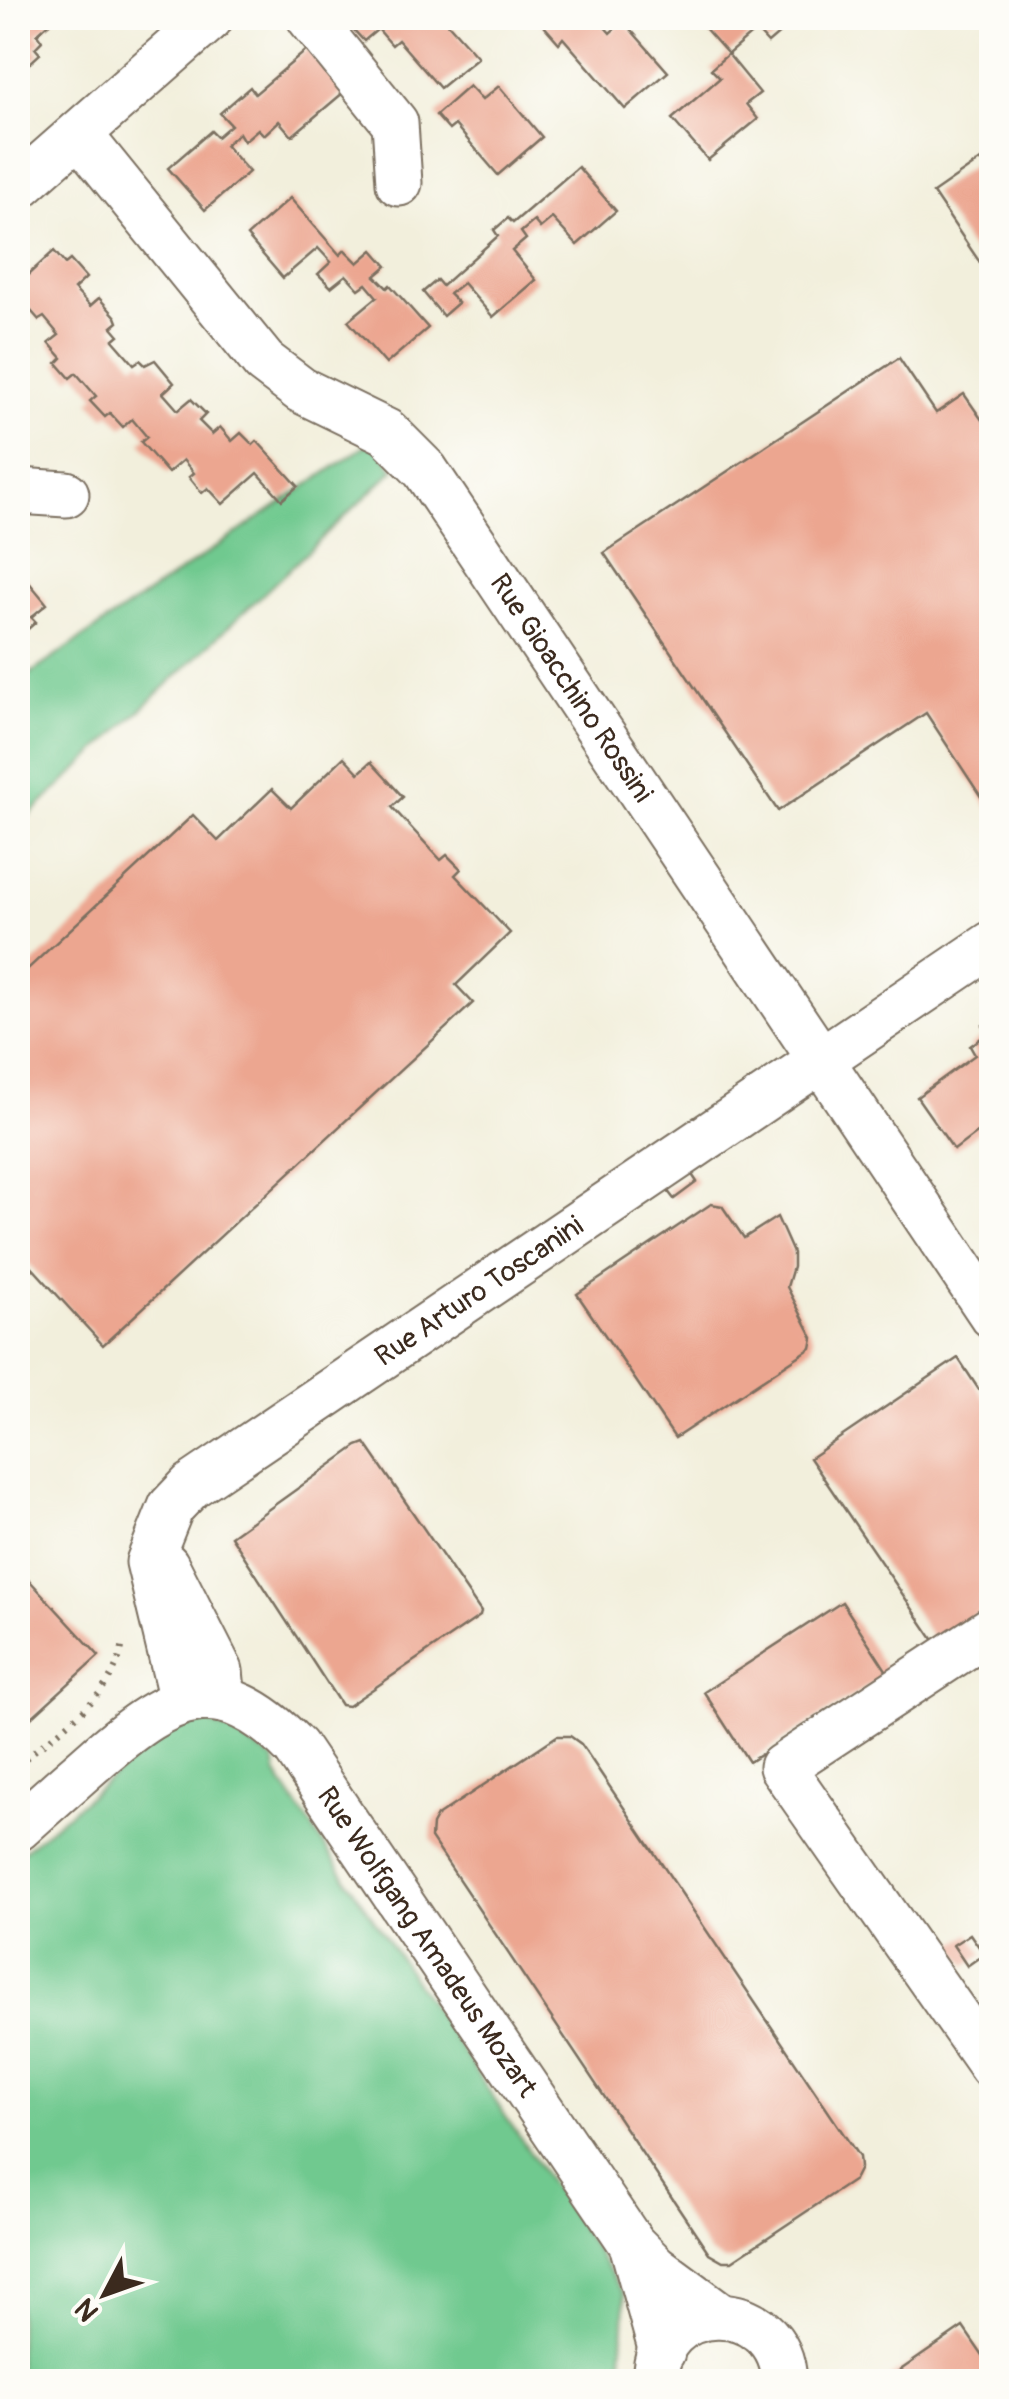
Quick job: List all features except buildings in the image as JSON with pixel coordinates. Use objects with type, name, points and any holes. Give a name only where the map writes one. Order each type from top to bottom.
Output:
[{"type":"street","points":[[18,186],[210,18]]},
{"type":"street","points":[[310,18],[395,123],[399,183]]},
{"type":"street","name":"Rue Gioacchino Rossini","points":[[79,134],[264,362],[301,390],[387,432],[425,470],[992,1315]]},
{"type":"street","points":[[18,491],[66,494]]},
{"type":"street","name":"Rue Arturo Toscanini","points":[[203,1700],[149,1562],[171,1507],[213,1470],[992,944]]},
{"type":"street","points":[[987,2052],[782,1767],[992,1629]]},
{"type":"street","points":[[18,1828],[144,1718],[203,1700]]},
{"type":"street","name":"Rue Wolfgang Amadeus Mozart","points":[[203,1700],[249,1709],[271,1722],[295,1747],[632,2244],[655,2267],[720,2315],[742,2319],[761,2330],[776,2347],[784,2382]]},
{"type":"street","name":"Rue Wolfgang Amadeus Mozart","points":[[632,2244],[659,2367]]},
{"type":"street","points":[[659,2367],[671,2337],[685,2325],[702,2317],[720,2315]]},
{"type":"path","points":[[18,1765],[100,1693],[121,1658],[124,1630]]},
{"type":"green space","points":[[374,440],[394,470],[18,826],[18,682]]},
{"type":"green space","points":[[199,1719],[230,1731],[274,1760],[277,1775],[624,2293],[622,2381],[18,2382],[18,1855],[178,1722]]}]
